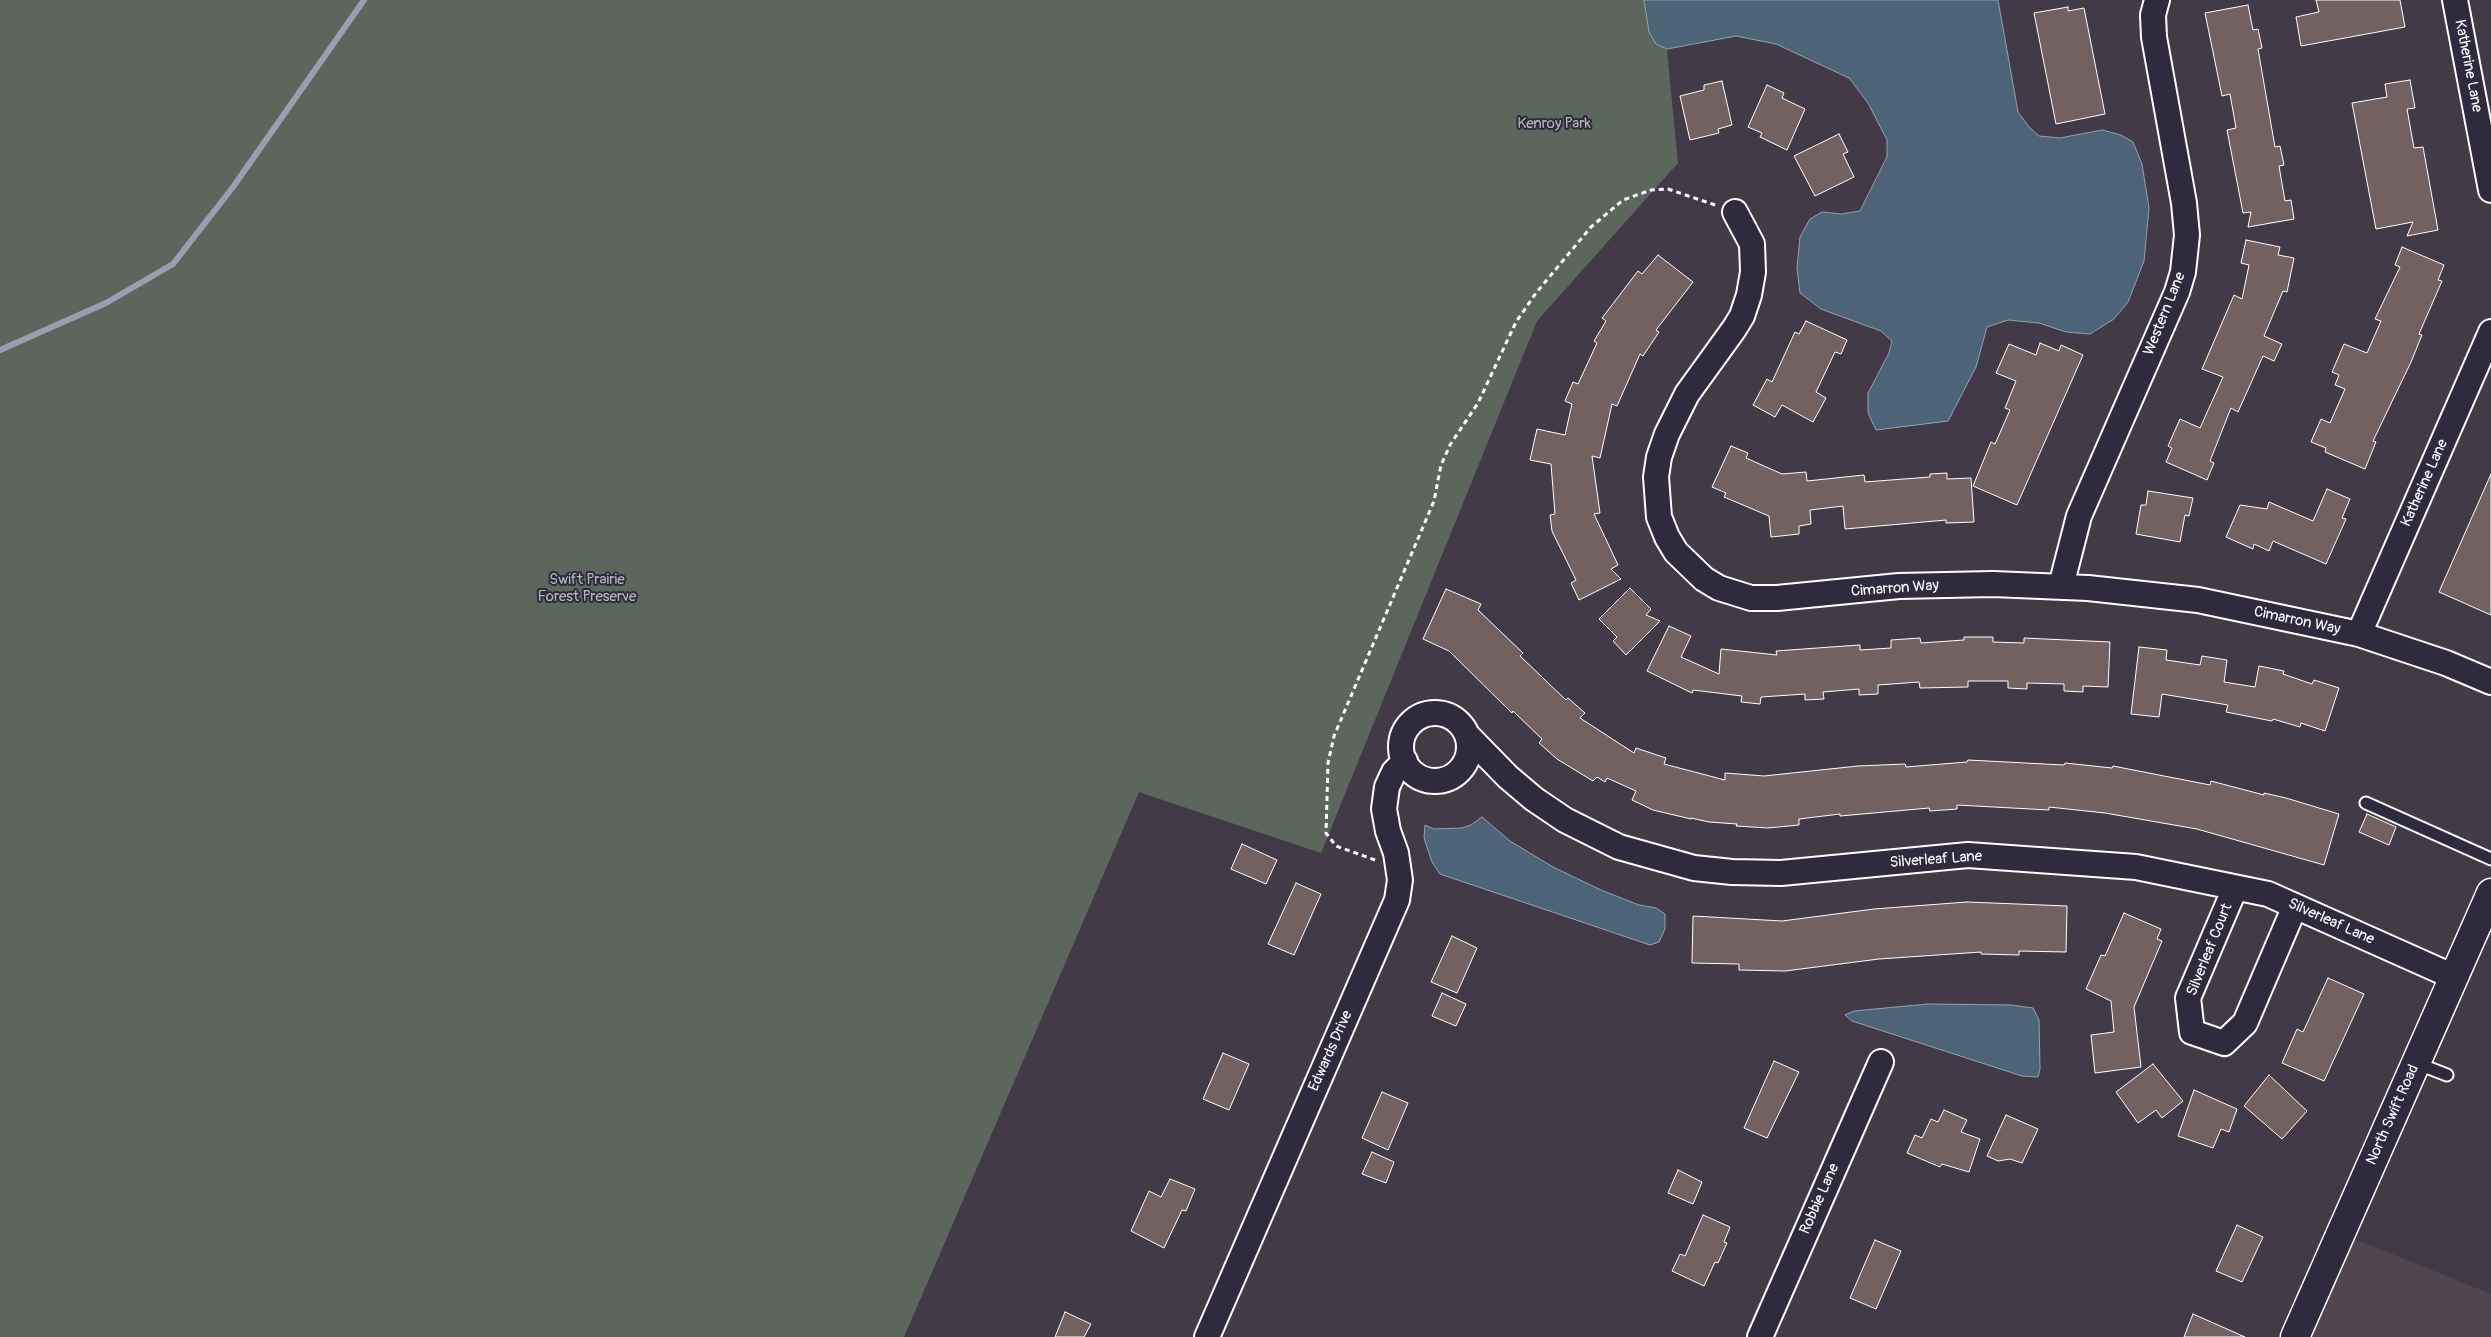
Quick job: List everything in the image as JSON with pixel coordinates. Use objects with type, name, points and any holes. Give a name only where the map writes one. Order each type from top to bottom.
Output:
[{"type":"street","name":"Western Lane","points":[[2061,586],[2079,516],[2177,292],[2183,272],[2187,235],[2184,203],[2154,37],[2153,14],[2157,0]]},
{"type":"street","name":"Katherine Lane","points":[[2455,0],[2488,152],[2491,190]]},
{"type":"street","name":"Cimarron Way","points":[[1735,212],[1752,244],[1753,272],[1742,316],[1687,394],[1667,434],[1659,457],[1656,477],[1660,517],[1667,536],[1676,552],[1704,579],[1719,588],[1751,598],[1777,598],[1899,586],[2061,586],[2198,600],[2359,634],[2446,663],[2491,682]]},
{"type":"street","name":"Katherine Lane","points":[[2359,634],[2491,332]]},
{"type":"street","name":"Silverleaf Lane","points":[[1405,761],[1401,744],[1405,731],[1413,721],[1424,714],[1438,713],[1450,716],[1461,724],[1468,736],[1508,777],[1534,799],[1565,820],[1619,847],[1694,868],[1732,872],[1781,873],[1968,855],[2136,867],[2268,894],[2454,977]]},
{"type":"street","points":[[1405,761],[1410,769],[1420,777],[1433,780],[1446,779],[1458,772],[1466,762],[1469,749],[1468,736]]},
{"type":"street","name":"Edwards Drive","points":[[1207,1337],[1397,900],[1400,880],[1396,853],[1388,831],[1384,809],[1387,788],[1394,772],[1405,761]]},
{"type":"street","name":"Silverleaf Court","points":[[2235,888],[2188,998],[2192,1032],[2224,1043],[2245,1022],[2295,906]]},
{"type":"street","name":"North Swift Road","points":[[2295,1337],[2491,893]]},
{"type":"street","name":"Robbie Lane","points":[[1760,1337],[1880,1062]]},
{"type":"lane","points":[[2366,803],[2491,859]]},
{"type":"lane","points":[[2416,1063],[2447,1075]]},
{"type":"path","points":[[1380,862],[1336,846],[1326,833],[1328,763],[1334,736],[1434,501],[1441,466],[1450,445],[1478,403],[1516,322],[1536,292],[1591,227],[1623,200],[1651,190],[1668,189],[1735,212]]},
{"type":"shaded area","points":[[2347,1236],[2491,1294],[2491,1337],[2304,1337]]},
{"type":"green space","name":"Swift Prairie Forest Preserve","points":[[0,0],[1662,0],[1678,163],[1537,321],[1321,853],[1139,792],[904,1337],[0,1337]]},
{"type":"water","points":[[1644,0],[1998,0],[2018,112],[2029,127],[2039,136],[2060,138],[2102,130],[2121,135],[2133,142],[2142,164],[2149,208],[2144,261],[2128,302],[2114,319],[2090,334],[2066,332],[2039,323],[2008,320],[1987,327],[1976,367],[1948,421],[1876,430],[1868,413],[1868,393],[1889,353],[1892,341],[1881,331],[1821,309],[1800,293],[1797,268],[1800,237],[1810,219],[1822,212],[1841,214],[1860,211],[1887,157],[1887,140],[1868,103],[1849,78],[1776,44],[1736,36],[1667,49],[1656,44],[1649,32]]},
{"type":"water","points":[[1482,817],[1510,841],[1553,867],[1601,890],[1639,905],[1656,908],[1665,914],[1665,929],[1659,942],[1650,945],[1440,874],[1432,862],[1424,838],[1425,825],[1434,829],[1462,828],[1471,825]]},
{"type":"water","points":[[1928,1004],[2010,1005],[2033,1008],[2039,1020],[2040,1069],[2038,1077],[2022,1076],[1852,1021],[1845,1015],[1854,1011]]},
{"type":"building","points":[[2316,0],[2400,0],[2405,27],[2301,46],[2296,17],[2319,12]]},
{"type":"building","points":[[2248,5],[2253,30],[2258,29],[2262,48],[2258,49],[2275,147],[2280,146],[2284,165],[2279,166],[2285,201],[2291,200],[2294,219],[2248,227],[2251,212],[2243,213],[2227,130],[2236,128],[2230,94],[2222,96],[2205,13]]},
{"type":"building","points":[[2068,7],[2068,11],[2084,8],[2105,114],[2056,124],[2034,13]]},
{"type":"building","points":[[2410,80],[2415,108],[2407,109],[2414,148],[2423,147],[2438,230],[2407,236],[2413,222],[2376,229],[2352,103],[2387,97],[2385,84]]},
{"type":"building","points":[[1722,81],[1732,125],[1718,129],[1719,133],[1690,140],[1680,96],[1704,90],[1704,85]]},
{"type":"building","points":[[1767,85],[1784,93],[1782,98],[1805,109],[1787,150],[1760,137],[1762,133],[1748,127]]},
{"type":"building","points":[[1839,134],[1848,152],[1843,154],[1854,177],[1815,196],[1794,156]]},
{"type":"building","points":[[2246,240],[2280,247],[2278,255],[2294,258],[2287,292],[2283,291],[2264,336],[2282,344],[2274,361],[2263,356],[2238,412],[2231,408],[2210,461],[2214,463],[2207,480],[2166,462],[2172,448],[2168,446],[2180,419],[2200,428],[2223,377],[2202,369],[2234,295],[2242,299],[2249,265],[2241,263]]},
{"type":"building","points":[[2402,247],[2444,265],[2438,280],[2442,281],[2419,334],[2422,335],[2411,362],[2373,441],[2376,442],[2365,469],[2325,452],[2326,448],[2311,442],[2321,419],[2330,423],[2345,389],[2335,385],[2339,375],[2332,372],[2344,344],[2367,353],[2381,321],[2375,319],[2400,267],[2395,265]]},
{"type":"building","points":[[1658,255],[1693,282],[1656,330],[1659,332],[1643,356],[1640,354],[1617,406],[1612,404],[1600,458],[1592,456],[1600,513],[1594,514],[1618,565],[1611,569],[1621,579],[1579,600],[1571,583],[1576,580],[1552,531],[1550,515],[1555,514],[1551,464],[1530,460],[1537,429],[1565,435],[1572,404],[1565,401],[1573,382],[1578,384],[1597,343],[1594,341],[1606,321],[1602,318],[1638,271],[1642,274]]},
{"type":"building","points":[[1806,321],[1847,340],[1841,354],[1835,352],[1816,392],[1826,398],[1813,422],[1782,405],[1775,417],[1753,405],[1767,379],[1772,382],[1795,332],[1799,334]]},
{"type":"building","points":[[2040,343],[2059,351],[2061,345],[2083,355],[2017,505],[1973,486],[1991,442],[1995,444],[2010,410],[2005,408],[2016,381],[1996,373],[2009,344],[2036,355]]},
{"type":"building","points":[[1731,446],[1748,453],[1746,458],[1782,474],[1806,472],[1807,481],[1864,475],[1865,482],[1930,477],[1930,474],[1947,473],[1947,479],[1971,478],[1974,522],[1946,523],[1946,520],[1845,529],[1843,506],[1810,510],[1811,524],[1799,526],[1799,534],[1771,537],[1769,516],[1724,497],[1726,493],[1712,487]]},
{"type":"building","points":[[2491,474],[2491,615],[2439,592]]},
{"type":"building","points":[[2327,489],[2350,499],[2342,518],[2346,519],[2326,564],[2273,541],[2269,551],[2254,544],[2253,549],[2226,537],[2240,505],[2267,509],[2269,502],[2313,521]]},
{"type":"building","points":[[2148,491],[2193,498],[2189,516],[2185,515],[2180,542],[2136,534],[2141,505],[2146,505]]},
{"type":"building","points":[[1630,588],[1651,609],[1646,615],[1660,621],[1626,655],[1613,641],[1617,637],[1599,619]]},
{"type":"building","points":[[1446,589],[1481,604],[1478,610],[1523,653],[1520,656],[1566,700],[1568,698],[1585,713],[1580,718],[1634,753],[1636,748],[1666,758],[1664,764],[1725,780],[1725,773],[1764,776],[1858,766],[1905,764],[1906,767],[1967,762],[1968,760],[2064,765],[2065,763],[2112,768],[2113,766],[2210,785],[2211,781],[2264,795],[2264,793],[2286,798],[2339,814],[2324,865],[2197,829],[2105,813],[2049,807],[2049,810],[1957,805],[1957,809],[1930,811],[1929,808],[1840,816],[1840,814],[1799,819],[1799,825],[1768,828],[1709,822],[1653,810],[1632,800],[1636,791],[1607,778],[1605,782],[1597,777],[1593,781],[1557,759],[1539,743],[1542,739],[1513,711],[1512,713],[1449,651],[1423,639]]},
{"type":"building","points":[[1669,626],[1691,636],[1681,657],[1719,674],[1721,649],[1777,655],[1776,651],[1860,645],[1860,650],[1891,648],[1891,640],[1920,638],[1921,643],[1964,640],[1964,637],[1993,637],[1993,642],[2024,643],[2024,638],[2110,642],[2108,687],[2083,686],[2083,692],[2064,691],[2064,684],[2027,683],[2027,689],[2008,688],[2008,681],[1968,681],[1968,687],[1920,688],[1919,682],[1878,685],[1878,694],[1859,695],[1859,689],[1823,692],[1824,699],[1805,700],[1805,694],[1761,697],[1760,704],[1741,702],[1742,696],[1693,690],[1692,693],[1647,671]]},
{"type":"building","points":[[2139,647],[2167,650],[2166,660],[2200,665],[2202,656],[2227,660],[2224,682],[2255,687],[2259,666],[2284,671],[2283,674],[2312,684],[2314,680],[2339,688],[2325,731],[2301,723],[2300,727],[2273,719],[2272,721],[2226,712],[2228,705],[2162,694],[2159,717],[2131,714]]},
{"type":"building","points":[[2367,814],[2396,827],[2389,845],[2359,832]]},
{"type":"building","points":[[1242,844],[1277,860],[1266,884],[1231,869]]},
{"type":"building","points":[[1296,883],[1321,894],[1294,955],[1268,944]]},
{"type":"building","points":[[1967,902],[2067,906],[2066,952],[2019,951],[2019,955],[1981,954],[1981,952],[1879,959],[1785,971],[1739,970],[1739,964],[1692,963],[1693,916],[1782,921],[1874,909]]},
{"type":"building","points":[[2124,913],[2161,929],[2157,939],[2162,941],[2134,1007],[2141,1067],[2095,1073],[2091,1035],[2114,1032],[2111,1001],[2086,989],[2101,955],[2105,956]]},
{"type":"building","points":[[1452,936],[1477,948],[1457,993],[1431,982]]},
{"type":"building","points":[[2328,978],[2364,994],[2324,1081],[2282,1063],[2297,1029],[2303,1032]]},
{"type":"building","points":[[1442,993],[1466,1004],[1456,1026],[1432,1016]]},
{"type":"building","points":[[1223,1053],[1249,1064],[1229,1110],[1203,1099]]},
{"type":"building","points":[[1774,1061],[1799,1072],[1767,1138],[1744,1128]]},
{"type":"building","points":[[2153,1064],[2183,1101],[2162,1118],[2156,1110],[2138,1123],[2116,1092]]},
{"type":"building","points":[[2269,1075],[2307,1111],[2282,1139],[2244,1106]]},
{"type":"building","points":[[2194,1090],[2237,1109],[2229,1132],[2221,1129],[2213,1148],[2178,1136]]},
{"type":"building","points":[[1382,1092],[1408,1103],[1388,1150],[1362,1138]]},
{"type":"building","points":[[1944,1110],[1967,1120],[1961,1132],[1980,1139],[1969,1172],[1942,1164],[1940,1167],[1907,1153],[1915,1135],[1922,1138],[1931,1119],[1938,1122]]},
{"type":"building","points":[[2006,1115],[2038,1129],[2022,1163],[2010,1159],[1998,1161],[1987,1156]]},
{"type":"building","points":[[1372,1152],[1394,1162],[1386,1183],[1362,1174]]},
{"type":"building","points":[[1678,1170],[1702,1182],[1693,1204],[1668,1193]]},
{"type":"building","points":[[1170,1179],[1195,1189],[1186,1211],[1182,1210],[1164,1248],[1131,1231],[1149,1191],[1161,1197]]},
{"type":"building","points":[[1703,1215],[1730,1227],[1724,1242],[1727,1243],[1718,1263],[1715,1262],[1704,1286],[1672,1271],[1680,1254],[1685,1256]]},
{"type":"building","points":[[2237,1225],[2263,1237],[2242,1282],[2216,1271]]},
{"type":"building","points":[[1875,1240],[1901,1251],[1876,1309],[1850,1298]]},
{"type":"building","points":[[1065,1312],[1091,1324],[1084,1337],[1055,1337]]},
{"type":"building","points":[[2193,1314],[2245,1337],[2184,1337]]},
{"type":"waterway","points":[[0,350],[106,303],[173,264],[233,187],[364,0]]},
{"type":"park label","name":"Kenroy Park","points":[[1554,124]]}]
